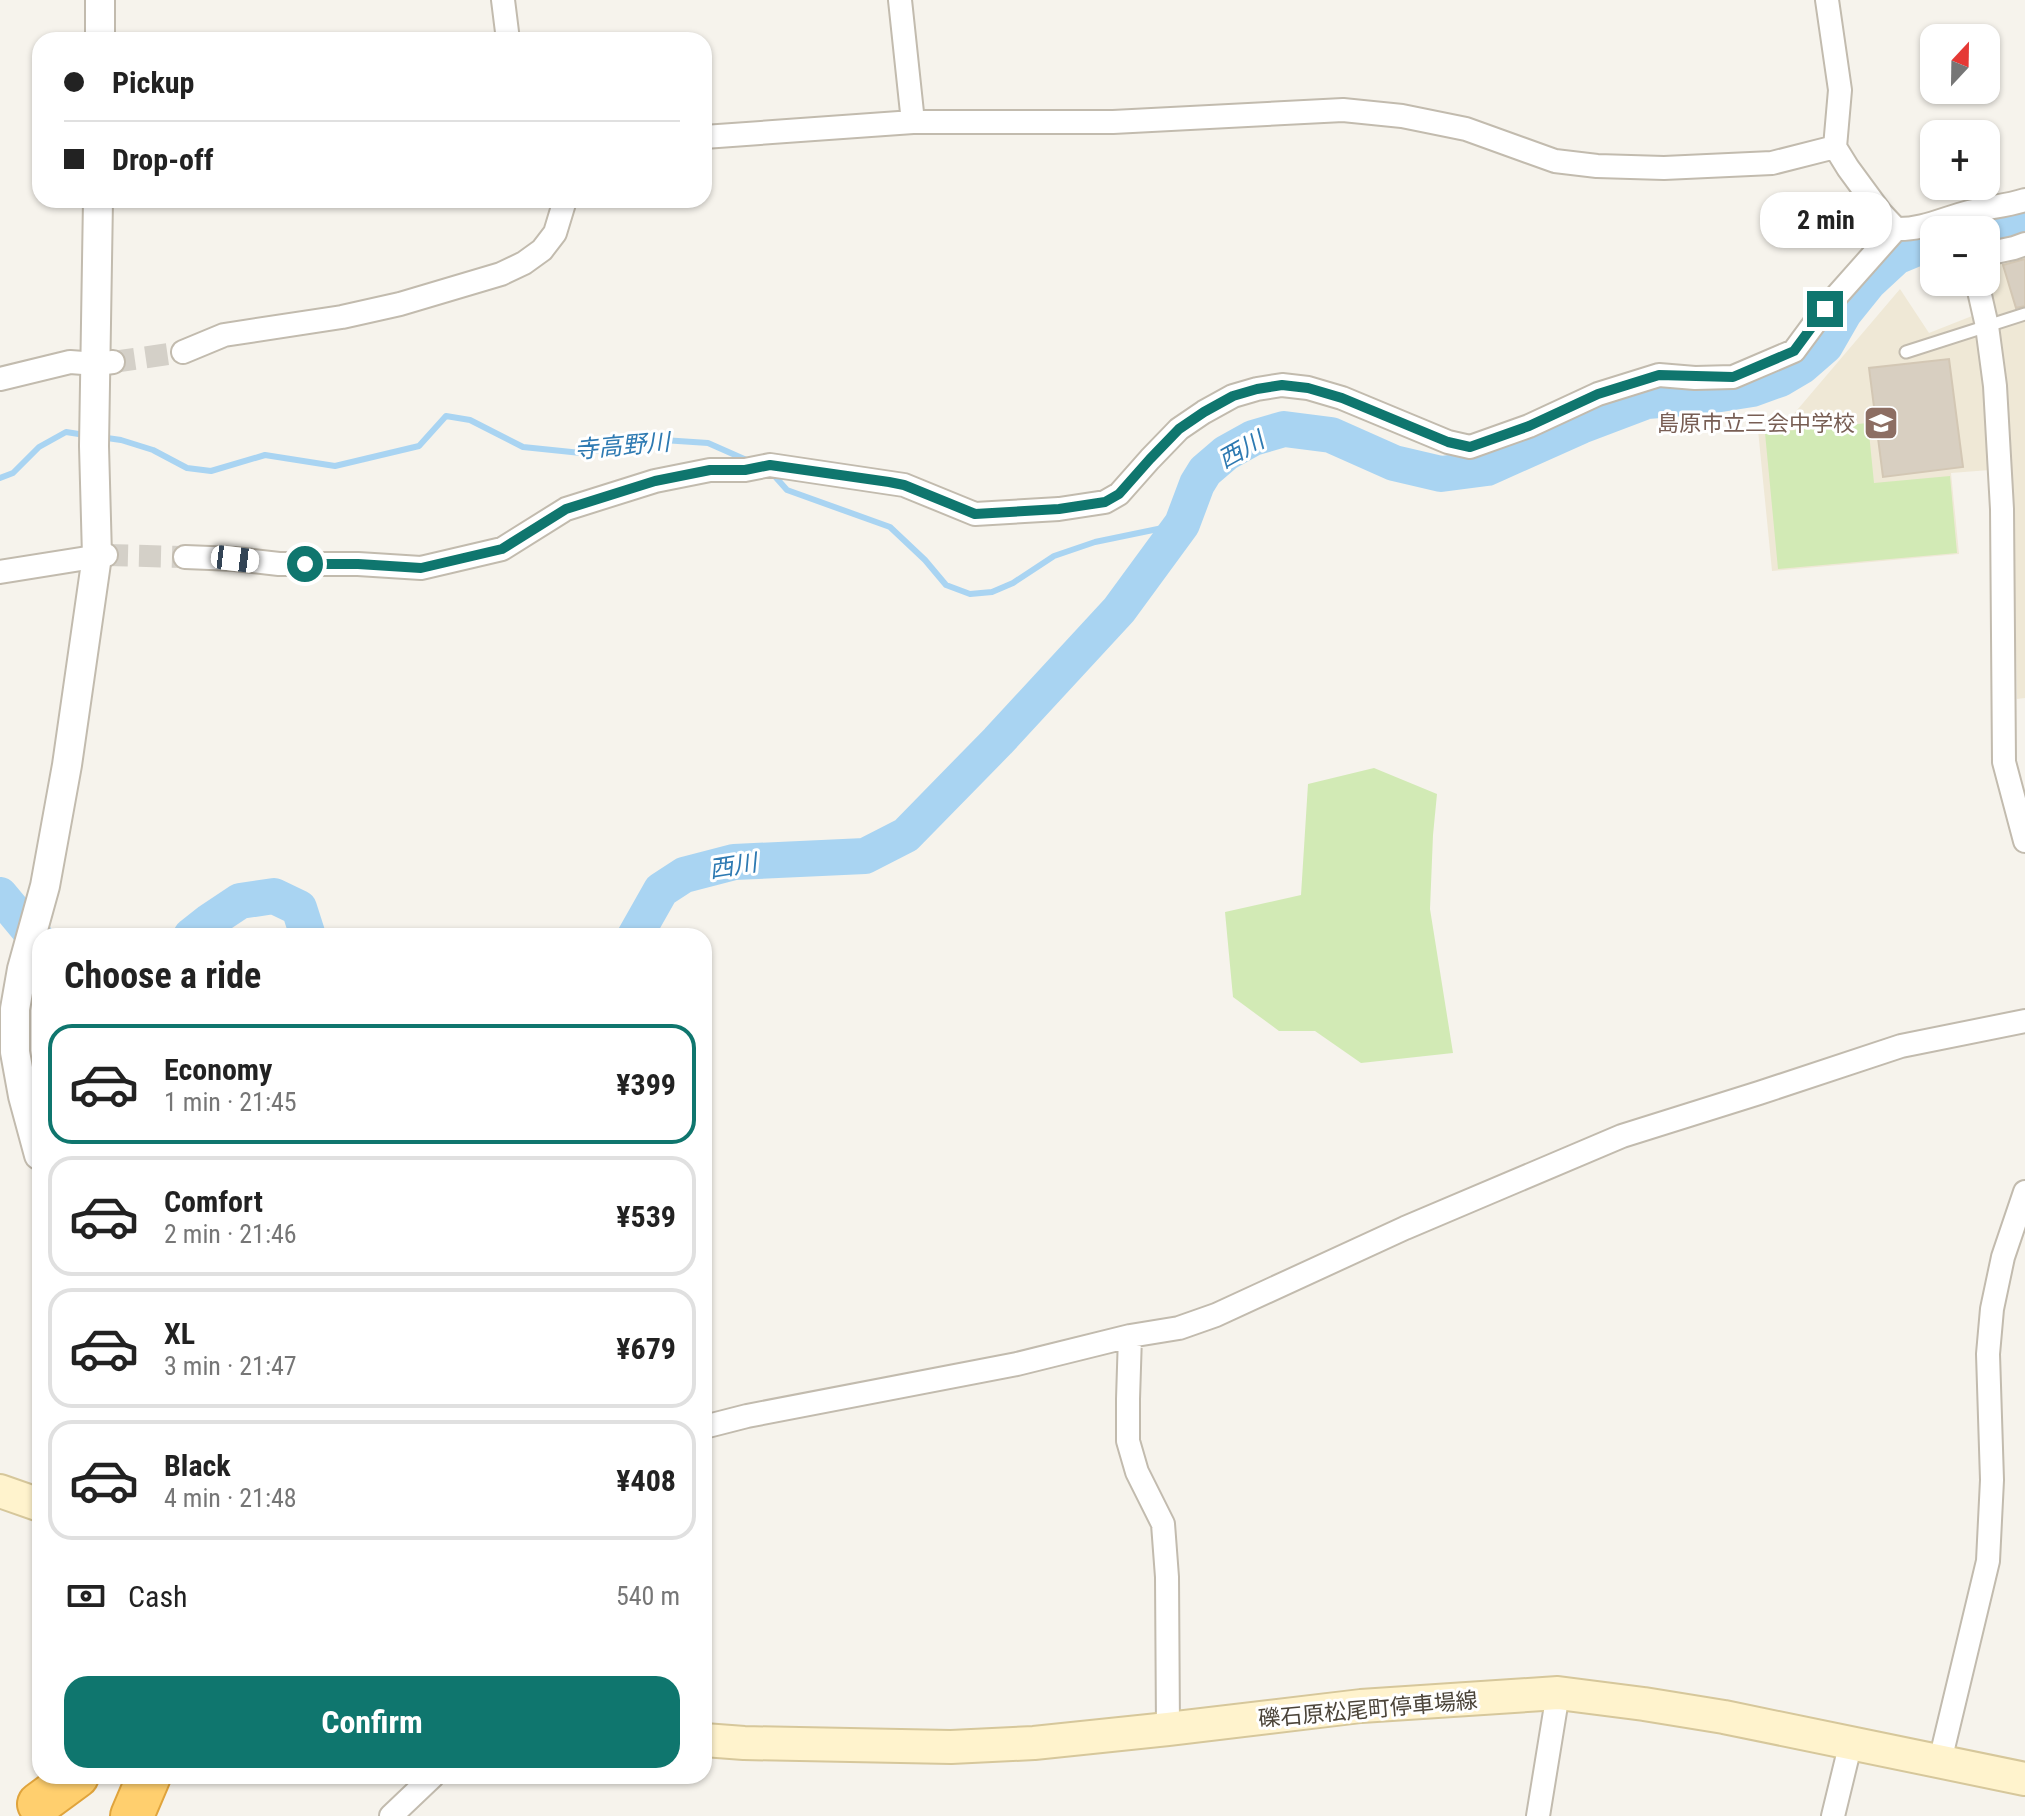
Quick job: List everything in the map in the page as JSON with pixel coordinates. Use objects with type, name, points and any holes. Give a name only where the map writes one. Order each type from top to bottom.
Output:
[{"type":"highway","points":[[39,1804],[66,1784]]},
{"type":"highway","points":[[132,1816],[146,1784]]},
{"type":"main road","points":[[0,1491],[32,1502]]},
{"type":"main road","name":"礫石原松尾町停車場線","points":[[712,1741],[951,1747],[1034,1743],[1361,1706],[1558,1693],[1724,1717],[2025,1779]]},
{"type":"street","points":[[100,0],[100,32]]},
{"type":"street","points":[[503,0],[507,32]]},
{"type":"street","points":[[900,0],[913,122]]},
{"type":"street","points":[[1827,0],[1840,90],[1835,147],[1881,213],[1896,229],[1920,228]]},
{"type":"street","points":[[712,136],[913,122],[1113,122],[1343,110],[1402,116],[1466,129],[1555,161],[1597,166],[1664,168],[1772,163],[1835,147]]},
{"type":"street","points":[[1983,216],[2025,200]]},
{"type":"street","points":[[33,928],[45,886],[102,556],[94,446],[95,407],[105,363],[98,208]]},
{"type":"street","points":[[183,352],[224,335],[342,317],[400,304],[501,274],[542,250],[555,233],[563,208]]},
{"type":"street","points":[[185,557],[279,564],[421,568],[502,549],[566,509],[655,481],[710,470],[745,470],[770,465],[904,485],[975,514],[1059,509],[1105,502],[1119,494],[1179,429],[1204,412],[1233,396],[1282,385],[1308,388],[1342,398],[1448,442],[1470,447],[1529,426],[1598,394],[1659,375],[1733,377],[1794,351],[1825,309],[1896,229]]},
{"type":"street","points":[[2000,251],[2025,244]]},
{"type":"street","points":[[1980,296],[1995,386],[2002,509],[2004,762],[2025,841]]},
{"type":"street","points":[[0,379],[70,362],[105,363]]},
{"type":"street","points":[[0,572],[102,556]]},
{"type":"street","points":[[32,933],[15,1009],[15,1052],[32,1129]]},
{"type":"street","points":[[712,1425],[1179,1328],[1216,1315],[1405,1228],[1622,1136],[1901,1046],[2025,1021]]},
{"type":"street","points":[[1940,1761],[1988,1561],[1992,1480],[1988,1354],[1992,1309],[2003,1257],[2025,1192]]},
{"type":"street","points":[[1130,1336],[1128,1441],[1137,1472],[1163,1524],[1167,1577],[1168,1729]]},
{"type":"street","points":[[1538,1816],[1558,1693]]},
{"type":"street","points":[[1833,1816],[1851,1742]]},
{"type":"street","points":[[391,1816],[425,1784]]},
{"type":"lane","points":[[1906,352],[2025,314]]},
{"type":"shaded area","points":[[2025,251],[2025,698],[2017,699],[2013,494],[2003,383],[1988,296],[2000,296],[2000,257]]},
{"type":"shaded area","name":"島原市立三会中学校","points":[[1900,289],[1929,333],[1972,316],[1980,340],[1990,470],[1951,473],[1959,554],[1772,571],[1758,430],[1792,416]]},
{"type":"green space","points":[[1868,423],[1874,483],[1950,476],[1957,553],[1778,569],[1765,433]]},
{"type":"green space","points":[[1374,768],[1437,794],[1430,909],[1453,1053],[1361,1063],[1315,1031],[1279,1031],[1233,997],[1225,912],[1301,895],[1308,784]]},
{"type":"building","points":[[2025,259],[2025,306],[2016,308],[2003,265]]},
{"type":"building","points":[[1949,359],[1963,467],[1883,477],[1869,368]]},
{"type":"waterway","name":"西川","points":[[2000,230],[2025,224]]},
{"type":"waterway","name":"西川","points":[[640,928],[661,890],[684,875],[734,862],[865,856],[906,835],[1119,610],[1182,524],[1205,471],[1226,453],[1253,438],[1284,429],[1331,435],[1394,463],[1441,474],[1487,468],[1581,426],[1647,401],[1752,389],[1780,379],[1802,366],[1825,346],[1844,313],[1869,282],[1896,257],[1920,247]]},
{"type":"waterway","name":"寺高野川","points":[[100,437],[153,450],[187,468],[211,471],[265,455],[335,466],[419,446],[446,416],[470,420],[523,447],[581,453],[663,440],[708,443],[751,462]]},
{"type":"waterway","name":"寺高野川","points":[[0,478],[13,473],[39,447],[66,432],[85,435]]},
{"type":"waterway","name":"寺高野川","points":[[771,472],[787,490],[890,527],[946,585],[970,594],[992,592],[1013,583],[1054,556],[1095,542],[1182,524]]},
{"type":"waterway","name":"西川","points":[[0,895],[32,933]]},
{"type":"waterway","name":"西川","points":[[201,928],[240,901],[274,896],[299,908],[305,928]]},
{"type":"tunnel","points":[[113,362],[183,352]]},
{"type":"tunnel","points":[[106,555],[185,557]]},
{"type":"place","name":"島原市立三会中学校","points":[[1881,423]]},
{"type":"route","points":[[305,564],[421,568],[502,549],[566,509],[655,481],[710,470],[745,470],[770,465],[904,485],[975,514],[1059,509],[1105,502],[1119,494],[1179,429],[1204,412],[1233,396],[1282,385],[1308,388],[1342,398],[1448,442],[1470,447],[1529,426],[1598,394],[1659,375],[1733,377],[1794,351],[1825,309]]}]
